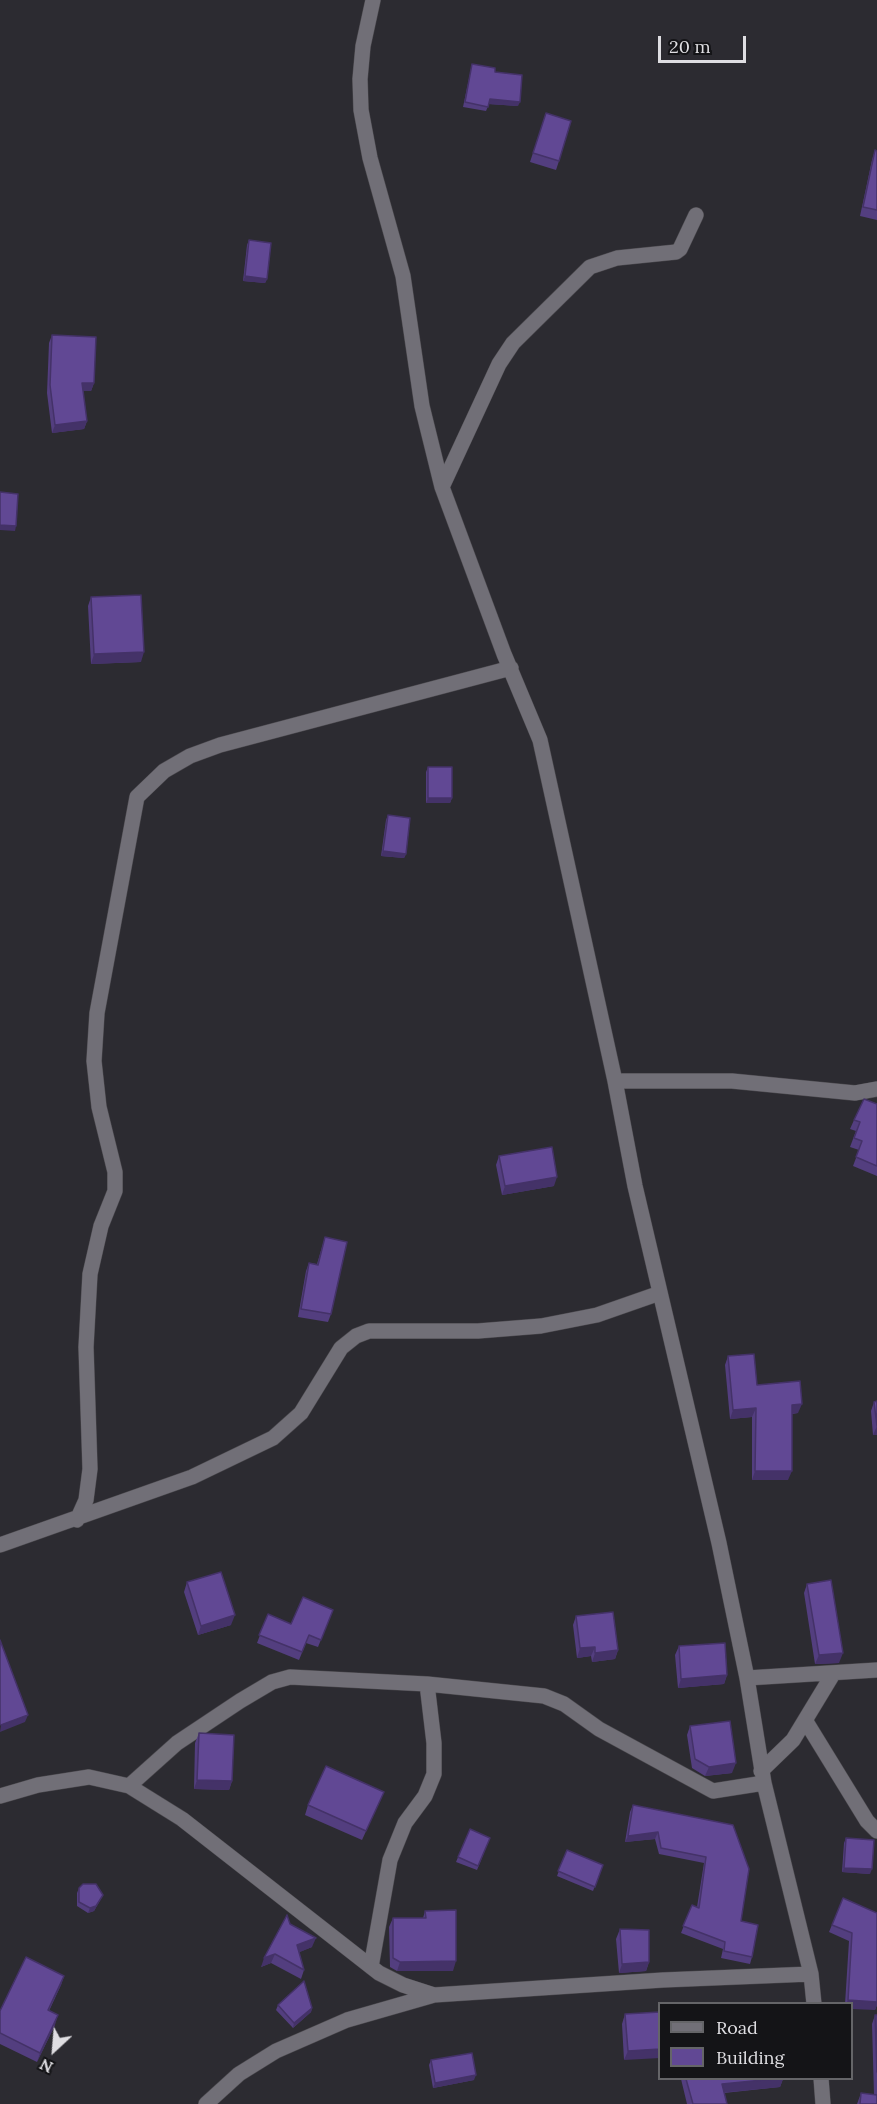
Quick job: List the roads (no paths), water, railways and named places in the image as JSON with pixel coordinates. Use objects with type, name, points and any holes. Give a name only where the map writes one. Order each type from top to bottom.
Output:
[{"type":"street","points":[[373,0],[363,46],[360,79],[361,110],[370,158],[403,276],[422,406],[442,487],[540,740],[615,1081],[634,1186],[719,1543],[747,1678],[762,1777],[811,1974],[814,2002]]},
{"type":"street","points":[[442,487],[499,364],[513,343],[590,267],[617,258],[676,252],[681,249],[696,215]]},
{"type":"street","points":[[77,1520],[86,1500],[90,1468],[86,1347],[90,1274],[101,1226],[115,1191],[115,1172],[99,1107],[94,1061],[97,1013],[137,797],[164,771],[190,756],[220,745],[511,668]]},
{"type":"street","points":[[615,1081],[732,1081],[855,1092],[877,1089]]},
{"type":"street","points":[[0,1545],[77,1520],[192,1477],[273,1438],[301,1413],[341,1348],[356,1335],[369,1331],[478,1331],[541,1326],[597,1315],[660,1293]]},
{"type":"street","points":[[747,1678],[877,1670]]},
{"type":"street","points":[[129,1786],[177,1743],[272,1683],[290,1677],[427,1684],[544,1696],[564,1704],[599,1729],[713,1791],[762,1777],[787,1749],[833,1674]]},
{"type":"street","points":[[371,1966],[390,1860],[405,1823],[425,1796],[434,1774],[435,1749],[427,1684]]},
{"type":"street","points":[[805,1720],[867,1821],[877,1831]]},
{"type":"street","points":[[0,1796],[38,1785],[89,1777],[129,1786],[182,1819],[371,1966],[403,1985],[434,1995]]},
{"type":"street","points":[[206,2104],[239,2074],[276,2051],[346,2020],[434,1995],[663,1980],[811,1974]]},
{"type":"street","points":[[821,2080],[823,2104]]}]
